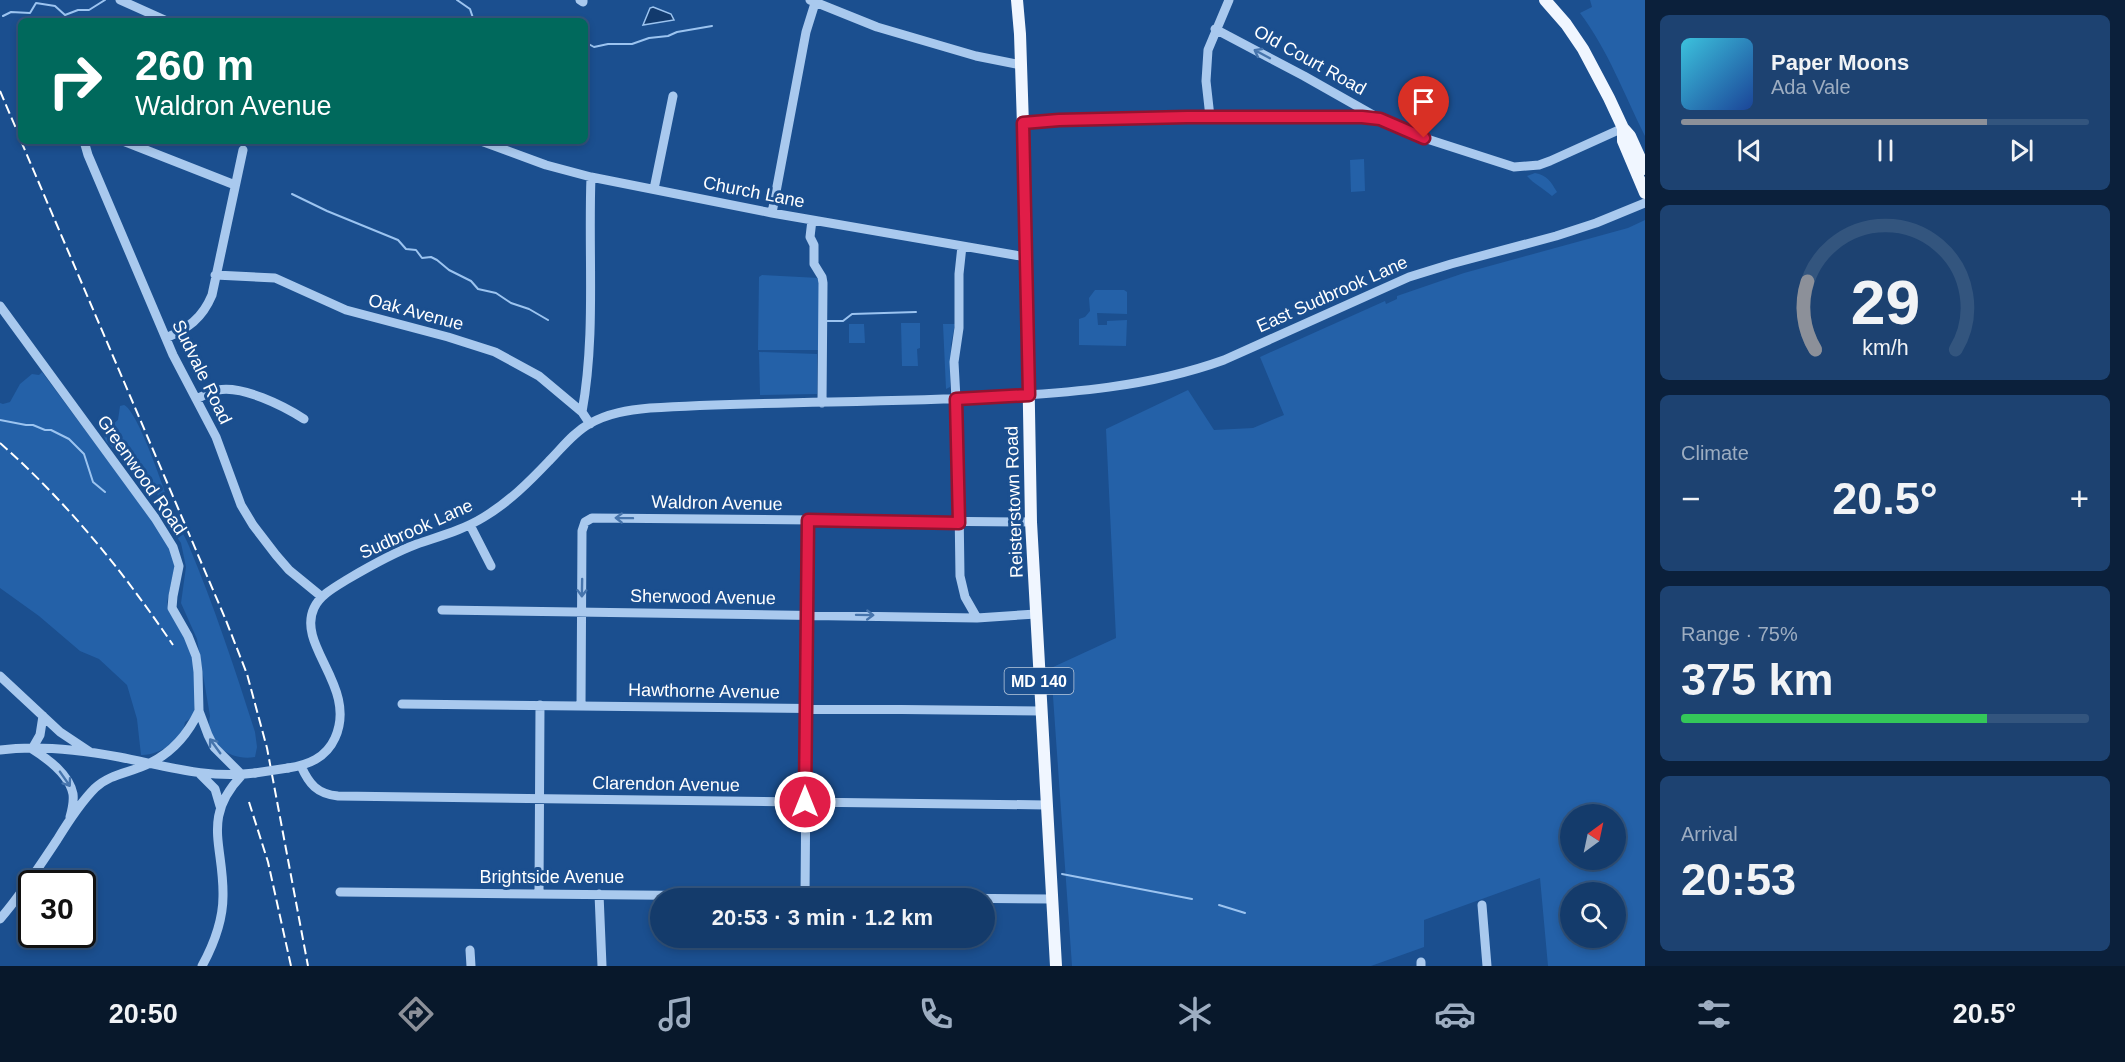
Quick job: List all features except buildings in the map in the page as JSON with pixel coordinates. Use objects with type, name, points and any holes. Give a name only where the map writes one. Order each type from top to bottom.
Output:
[{"type":"main road","name":"Reisterstown Road","points":[[1017,0],[1023,123],[1031,522],[1056,966]]},
{"type":"main road","points":[[1545,0],[1566,24],[1583,49],[1645,168]]},
{"type":"main road","points":[[1623,128],[1623,141],[1645,193]]},
{"type":"street","points":[[120,0],[160,18]]},
{"type":"street","points":[[1210,117],[1206,60],[1215,29],[1228,0]]},
{"type":"street","points":[[772,213],[813,1],[877,27],[976,56],[1021,65]]},
{"type":"street","name":"Old Court Road","points":[[1215,29],[1380,119],[1441,145],[1520,168],[1550,162],[1623,128]]},
{"type":"street","points":[[654,189],[673,96]]},
{"type":"street","points":[[1023,123],[1059,120],[1210,117],[1380,119]]},
{"type":"street","name":"Sudvale Road","points":[[85,144],[166,338],[212,429],[241,505],[270,549],[290,570],[322,597]]},
{"type":"street","points":[[131,144],[235,185]]},
{"type":"street","name":"Church Lane","points":[[489,144],[546,165],[591,177],[772,213],[1026,257]]},
{"type":"street","points":[[166,338],[191,325],[202,315],[212,296],[243,150]]},
{"type":"street","points":[[582,412],[589,340],[591,177]]},
{"type":"street","name":"East Sudbrook Lane","points":[[1029,395],[1155,381],[1196,370],[1235,356],[1409,277],[1556,236],[1645,203]]},
{"type":"street","points":[[812,220],[810,237],[814,245],[814,264],[823,283],[822,403]]},
{"type":"street","points":[[962,246],[959,274],[959,328],[954,362],[961,588],[977,618]]},
{"type":"street","name":"Oak Avenue","points":[[216,275],[275,278],[346,310],[493,351],[539,376],[582,412],[590,424]]},
{"type":"street","name":"Greenwood Road","points":[[0,306],[155,518],[173,547],[179,566],[172,596],[172,608],[196,656],[199,711],[214,747],[242,775]]},
{"type":"street","points":[[196,399],[219,390],[244,392],[292,411],[304,419]]},
{"type":"street","name":"Sudbrook Lane","points":[[322,597],[380,561],[414,545],[470,525],[509,500],[577,432],[620,412],[650,408],[1029,395]]},
{"type":"street","name":"Waldron Avenue","points":[[581,612],[582,531],[585,522],[591,518],[1031,522]]},
{"type":"street","points":[[805,888],[808,520]]},
{"type":"street","points":[[470,525],[491,566]]},
{"type":"street","points":[[0,750],[32,749],[91,753],[200,774],[224,776],[301,766],[316,760],[329,748],[341,715],[335,687],[317,648],[311,627],[312,611],[322,597]]},
{"type":"street","name":"Sherwood Avenue","points":[[442,610],[977,618],[1036,614]]},
{"type":"street","points":[[581,612],[581,706]]},
{"type":"street","points":[[0,676],[60,732],[91,753]]},
{"type":"street","name":"Hawthorne Avenue","points":[[402,704],[1041,711]]},
{"type":"street","points":[[539,894],[540,705]]},
{"type":"street","points":[[0,919],[85,799],[104,781],[149,764],[180,741],[199,711]]},
{"type":"street","points":[[32,749],[40,735],[42,716]]},
{"type":"street","points":[[32,749],[50,761],[70,785],[73,803],[69,820]]},
{"type":"street","name":"Clarendon Avenue","points":[[301,766],[314,788],[327,795],[1046,805]]},
{"type":"street","points":[[200,774],[216,789],[220,806],[218,835],[223,894],[217,933],[202,966]]},
{"type":"street","points":[[220,806],[230,787],[242,775]]},
{"type":"street","name":"Brightside Avenue","points":[[340,892],[650,895]]},
{"type":"street","points":[[599,894],[602,966]]},
{"type":"street","name":"Brightside Avenue","points":[[995,899],[1051,899]]},
{"type":"street","points":[[1482,905],[1486,966]]},
{"type":"street","points":[[470,950],[471,966]]},
{"type":"shaded area","points":[[1590,0],[1645,0],[1645,136],[1607,57],[1580,13],[1592,7]]},
{"type":"shaded area","points":[[650,8],[671,14],[674,20],[643,25]]},
{"type":"shaded area","points":[[1364,159],[1365,191],[1351,192],[1350,160]]},
{"type":"shaded area","points":[[1535,173],[1546,177],[1557,192],[1552,196],[1527,176]]},
{"type":"shaded area","points":[[1645,220],[1645,966],[1548,966],[1540,878],[1424,920],[1424,947],[1371,966],[1072,966],[1051,668],[1116,638],[1106,429],[1188,390],[1214,430],[1253,428],[1284,415],[1260,357],[1385,301],[1386,304],[1397,299],[1397,296],[1464,273],[1628,228]]},
{"type":"shaded area","points":[[762,275],[819,278],[819,350],[758,350],[759,277]]},
{"type":"shaded area","points":[[1095,290],[1124,290],[1127,292],[1127,314],[1097,313],[1098,325],[1107,325],[1107,321],[1127,320],[1126,346],[1079,345],[1079,319],[1085,317],[1090,311],[1089,298]]},
{"type":"shaded area","points":[[901,323],[920,323],[918,366],[902,366]]},
{"type":"shaded area","points":[[849,324],[864,324],[865,343],[849,343]]},
{"type":"shaded area","points":[[943,324],[955,324],[951,344],[950,387],[946,389]]},
{"type":"shaded area","points":[[759,352],[817,354],[817,394],[760,395]]},
{"type":"shaded area","points":[[42,372],[152,520],[170,549],[175,567],[167,602],[168,609],[192,656],[196,689],[194,716],[185,722],[175,741],[155,753],[141,755],[137,719],[127,685],[99,659],[80,651],[39,616],[0,588],[0,403],[10,402],[20,384],[32,374],[39,375]]},
{"type":"shaded area","points":[[124,405],[137,422],[144,437],[207,592],[255,732],[257,747],[255,757],[246,758],[228,753],[215,742],[211,734],[197,639],[181,603],[186,567],[181,543],[162,515],[156,488],[150,479],[137,465],[116,451],[106,441],[103,434],[118,420],[120,406]]},
{"type":"waterway","points":[[3,16],[11,12],[30,13],[36,3],[55,6],[65,15],[78,10],[89,10],[105,0]]},
{"type":"waterway","points":[[457,0],[470,9],[473,18]]},
{"type":"waterway","points":[[588,44],[594,47],[608,44],[632,44],[649,38],[712,26]]},
{"type":"waterway","points":[[292,194],[398,240],[406,249],[416,250],[422,258],[431,257],[437,260],[449,270],[471,281],[478,289],[496,293],[511,303],[529,309],[548,320]]},
{"type":"waterway","points":[[825,321],[843,321],[852,314],[916,312]]},
{"type":"waterway","points":[[0,420],[33,425],[51,430],[69,439],[84,454],[93,482],[105,492]]},
{"type":"waterway","points":[[1062,874],[1192,899]]},
{"type":"waterway","points":[[1219,905],[1245,913]]},
{"type":"railway","points":[[0,91],[18,133]]},
{"type":"railway","points":[[22,144],[247,674],[267,748],[308,966]]},
{"type":"railway","points":[[0,443],[49,489],[93,538],[173,645]]},
{"type":"railway","points":[[249,802],[268,862],[291,966]]},
{"type":"route","points":[[805,802],[808,520],[959,523],[956,399],[1029,395],[1023,123],[1187,117],[1362,117],[1387,121],[1424,138]]}]
